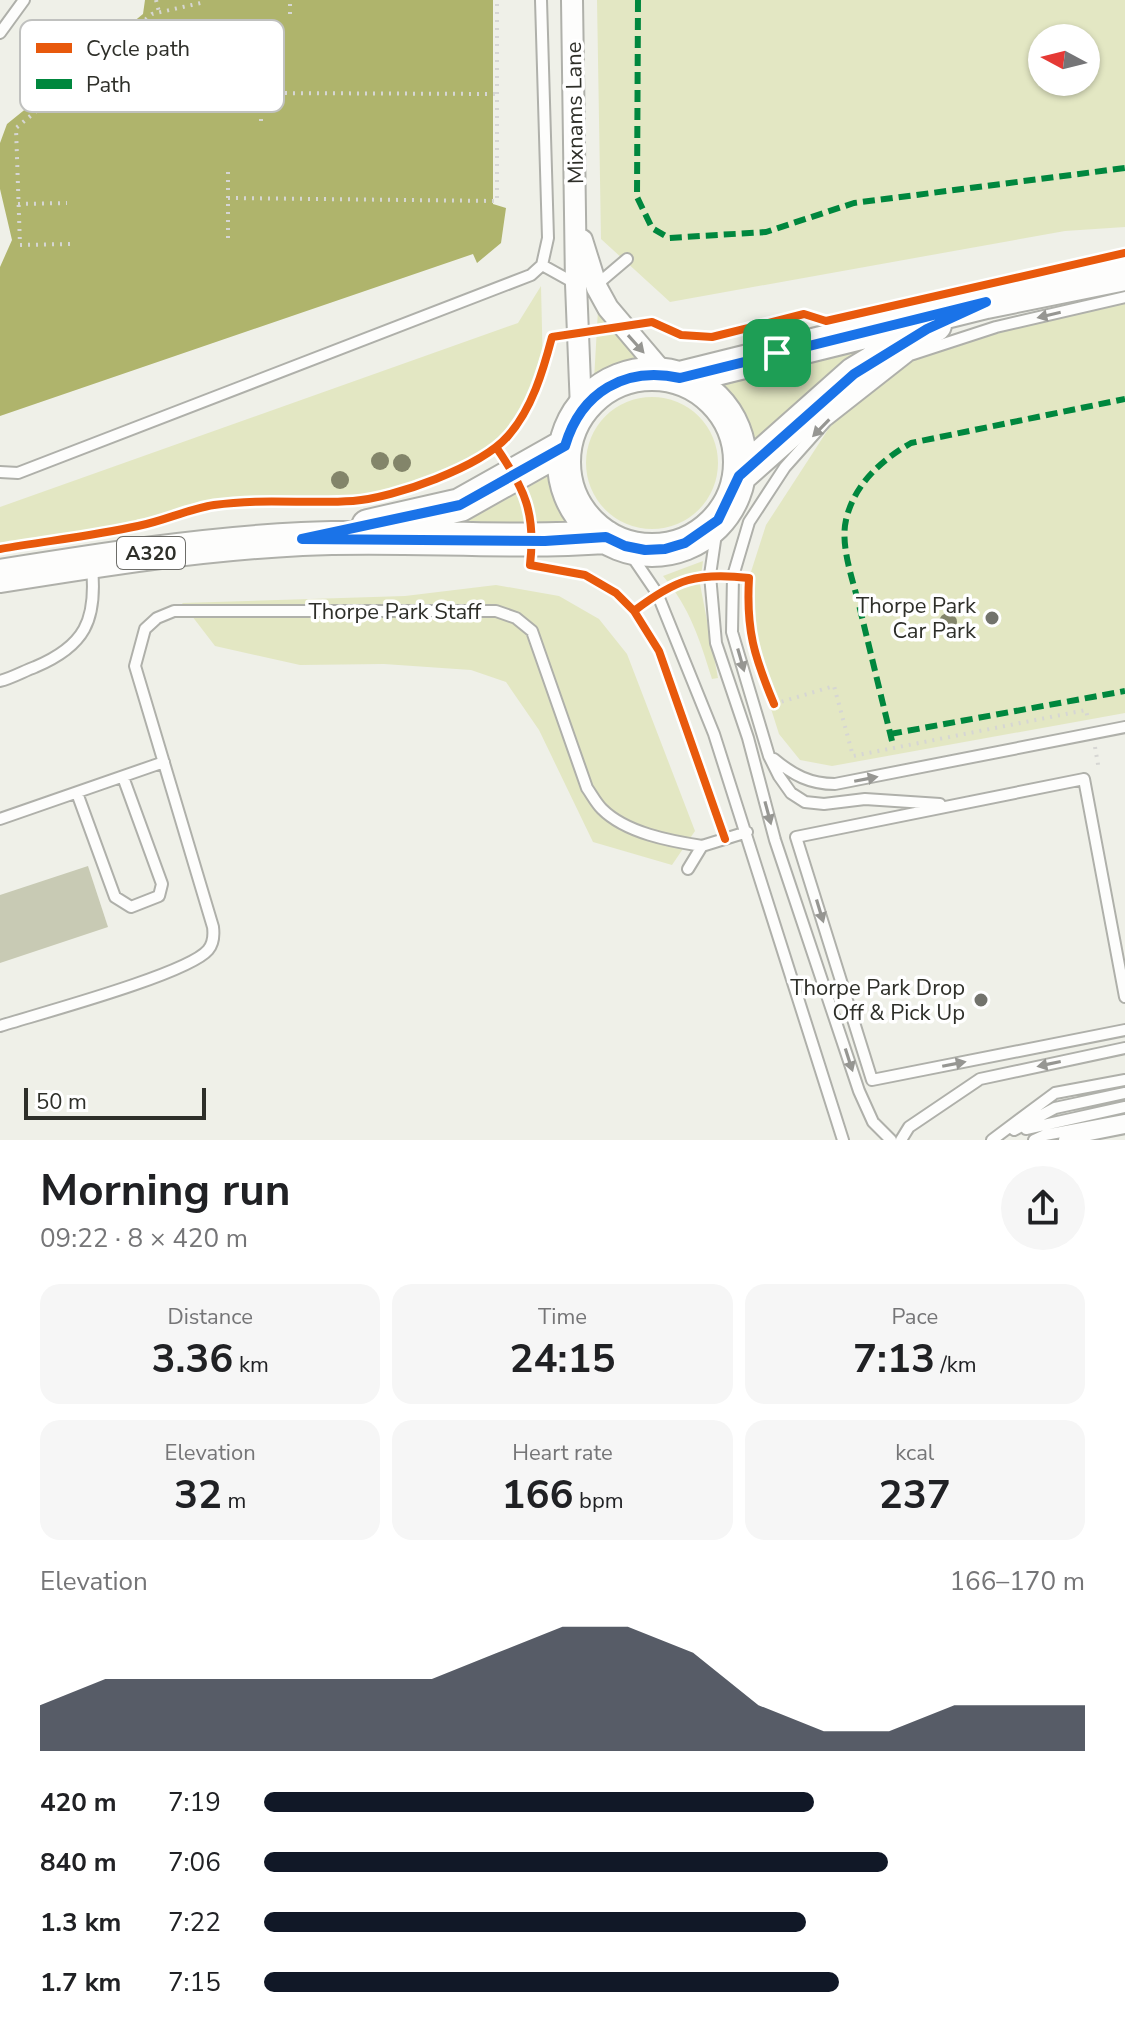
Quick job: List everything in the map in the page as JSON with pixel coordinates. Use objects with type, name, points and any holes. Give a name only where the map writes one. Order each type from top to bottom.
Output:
[{"type":"main road","points":[[986,302],[927,329],[854,374],[739,476],[718,520],[703,534],[665,549],[615,542],[586,520],[571,498],[564,472],[565,446],[571,427],[581,409],[598,392],[618,380],[641,374],[672,376],[986,302],[1125,274]]},
{"type":"main road","points":[[672,376],[702,389],[720,406],[736,439],[739,476]]},
{"type":"main road","name":"A320","points":[[302,539],[460,505],[565,446]]},
{"type":"main road","name":"A320","points":[[0,576],[157,552],[302,539],[615,542]]},
{"type":"street","name":"Mixnams Lane","points":[[572,0],[581,409]]},
{"type":"street","name":"Mixnams Lane","points":[[577,225],[597,288],[621,326],[672,376]]},
{"type":"lane","points":[[0,33],[24,0]]},
{"type":"lane","points":[[0,472],[18,473],[514,282],[542,265],[548,238],[541,0]]},
{"type":"lane","points":[[542,265],[576,284],[597,288],[627,259]]},
{"type":"lane","points":[[955,805],[865,799],[824,804],[805,802],[791,793],[769,756],[732,632],[733,576],[749,522],[785,467],[826,421],[910,355],[996,327],[1125,297]]},
{"type":"lane","points":[[718,520],[710,575],[716,643],[748,738],[775,840],[859,1091],[873,1122],[891,1140]]},
{"type":"lane","points":[[615,542],[657,593],[714,734],[843,1140]]},
{"type":"lane","points":[[0,681],[62,656],[86,630],[95,596],[91,562]]},
{"type":"lane","name":"Thorpe Park Staff","points":[[0,1026],[175,970],[208,951],[214,939],[135,666],[145,629],[157,618],[174,611],[496,611],[516,618],[532,631],[587,788],[602,809],[624,823],[667,840],[702,846]]},
{"type":"lane","points":[[748,738],[790,772],[816,784],[835,784],[1125,727]]},
{"type":"lane","points":[[0,819],[164,762]]},
{"type":"lane","points":[[77,793],[115,897],[131,907],[144,904],[159,896],[162,884],[123,777]]},
{"type":"lane","points":[[1125,997],[1084,779],[796,837],[872,1080],[1125,1030]]},
{"type":"lane","points":[[688,869],[702,846],[747,832]]},
{"type":"lane","points":[[901,1140],[909,1127],[980,1079],[1125,1048]]},
{"type":"lane","points":[[993,1140],[1055,1093],[1125,1080]]},
{"type":"lane","points":[[993,1140],[1055,1108],[1125,1093]]},
{"type":"lane","points":[[1009,1133],[1125,1107]]},
{"type":"lane","points":[[1034,1140],[1045,1135],[1125,1120]]},
{"type":"lane","points":[[1064,1140],[1125,1128]]},
{"type":"path","points":[[156,0],[159,12]]},
{"type":"path","points":[[290,0],[290,14]]},
{"type":"path","points":[[228,198],[497,201],[497,0]]},
{"type":"path","points":[[145,20],[152,14],[205,2]]},
{"type":"path","points":[[284,93],[497,94]]},
{"type":"path","points":[[35,112],[16,128],[20,245],[70,244]]},
{"type":"path","points":[[261,112],[261,121]]},
{"type":"path","points":[[228,170],[228,238]]},
{"type":"path","points":[[18,204],[67,203]]},
{"type":"path","points":[[634,611],[643,604]]},
{"type":"path","points":[[774,704],[834,686],[853,756],[1086,710],[1091,733]]},
{"type":"shaded area","points":[[145,0],[493,0],[493,204],[506,208],[501,243],[477,263],[473,254],[0,416],[0,267],[12,240],[0,189],[0,143],[7,124],[22,112],[284,112],[284,20],[136,20],[143,14]]},
{"type":"shaded area","points":[[597,0],[1125,0],[1125,227],[1065,231],[670,302],[601,239]]},
{"type":"shaded area","points":[[541,286],[543,371],[519,422],[483,455],[416,486],[356,501],[271,500],[212,505],[140,526],[0,549],[0,507],[518,323]]},
{"type":"shaded area","name":"Thorpe Park Car Park","points":[[1125,297],[1125,713],[832,766],[800,760],[779,734],[754,655],[747,619],[749,578],[766,525],[829,428],[868,388],[910,355]]},
{"type":"shaded area","points":[[598,310],[643,365],[613,370],[594,380]]},
{"type":"shaded area","points":[[893,335],[750,448],[735,412],[709,382]]},
{"type":"shaded area","points":[[652,397],[677,402],[698,417],[713,438],[718,463],[713,488],[698,509],[677,524],[652,529],[627,524],[606,509],[591,488],[586,463],[591,438],[606,417],[627,402]]},
{"type":"shaded area","points":[[552,474],[571,527],[460,525]]},
{"type":"shaded area","points":[[703,561],[700,584],[718,678],[712,679],[687,612],[663,576]]},
{"type":"shaded area","points":[[496,585],[559,596],[599,619],[627,654],[695,831],[672,865],[593,842],[539,730],[506,682],[471,670],[384,664],[300,665],[215,646],[182,603],[405,596]]},
{"type":"building","points":[[88,866],[108,927],[0,963],[0,895]]},
{"type":"marked path","points":[[638,0],[637,197],[652,228],[669,238],[766,232],[854,203],[1125,168]]},
{"type":"marked path","points":[[892,741],[846,552],[846,520],[862,485],[879,466],[911,443],[1125,399]]},
{"type":"marked path","points":[[890,734],[1125,691]]},
{"type":"cycle path","points":[[0,549],[138,526],[214,505],[353,501],[391,494],[436,479],[478,459],[508,436],[530,402],[552,337],[652,322],[681,335],[712,337],[804,314],[826,321],[1125,253]]},
{"type":"cycle path","points":[[496,447],[526,502],[531,531],[530,565],[585,575],[616,593],[634,611],[659,651],[725,839]]},
{"type":"cycle path","points":[[634,611],[662,592],[688,580],[715,576],[749,578],[753,642],[774,704]]},
{"type":"place","name":"Thorpe Park Car Park","points":[[992,618]]},
{"type":"place","name":"Thorpe Park Drop Off & Pick Up","points":[[981,1000]]},
{"type":"route","points":[[986,302],[927,329],[854,374],[739,476],[718,520],[703,534],[685,543],[665,549],[645,550],[625,546],[606,537],[545,541],[483,538],[302,539],[460,505],[565,446],[581,409],[598,392],[618,380],[641,374],[680,378],[777,353],[986,302]]}]
